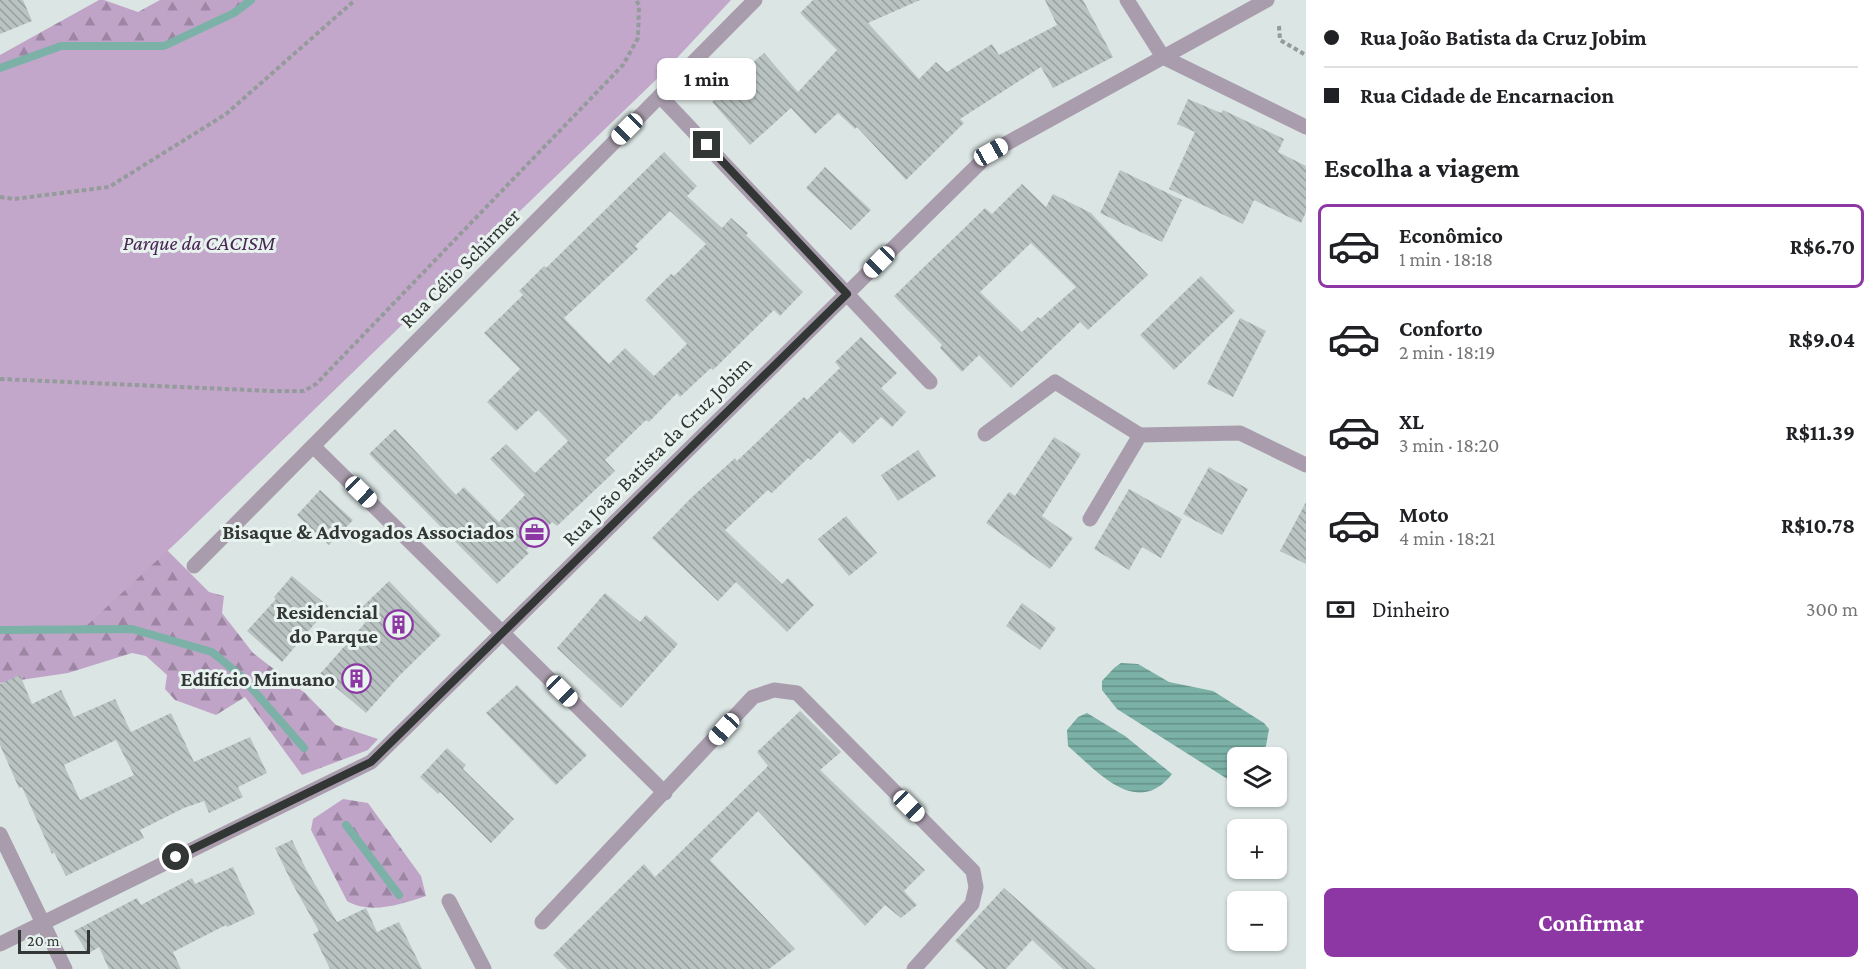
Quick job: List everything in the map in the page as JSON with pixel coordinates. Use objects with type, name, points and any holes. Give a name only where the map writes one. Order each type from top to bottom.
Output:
[{"type":"street","name":"Rua Célio Schirmer","points":[[194,566],[755,0]]},
{"type":"street","points":[[1127,0],[1163,57],[1306,127]]},
{"type":"street","name":"Rua João Batista da Cruz Jobim","points":[[0,944],[371,762],[991,152],[1267,0]]},
{"type":"street","points":[[660,96],[930,382]]},
{"type":"street","points":[[985,434],[1055,382],[1140,435],[1240,433],[1306,465]]},
{"type":"street","points":[[1090,519],[1140,435]]},
{"type":"street","points":[[313,446],[665,793]]},
{"type":"street","points":[[542,922],[753,697],[774,690],[796,693],[973,871],[976,887],[972,904],[914,969]]},
{"type":"street","points":[[0,834],[65,969]]},
{"type":"street","points":[[449,902],[484,969]]},
{"type":"path","points":[[0,197],[14,199],[109,187],[226,114],[355,0]]},
{"type":"path","points":[[0,379],[271,391],[304,391],[316,384],[623,65],[638,38],[639,5],[636,0]]},
{"type":"path","points":[[1279,26],[1281,40],[1304,54]]},
{"type":"green space","points":[[99,0],[138,12],[160,0],[299,0],[0,172],[0,55]]},
{"type":"green space","name":"Parque da CACISM","points":[[251,0],[731,0],[663,73],[177,542],[83,629],[0,630],[0,68],[61,46],[164,46],[234,13]]},
{"type":"green space","points":[[112,538],[168,551],[209,592],[224,596],[222,613],[253,653],[305,693],[336,725],[378,739],[368,750],[302,775],[245,697],[216,715],[175,700],[165,689],[167,675],[146,656],[132,653],[68,673],[0,683],[0,596]]},
{"type":"green space","points":[[343,799],[368,803],[421,876],[426,896],[397,905],[376,908],[347,901],[311,830],[313,819]]},
{"type":"shaded area","points":[[1121,663],[1138,664],[1169,682],[1213,691],[1264,723],[1269,729],[1266,746],[1227,747],[1227,779],[1117,709],[1102,690],[1102,681]]},
{"type":"shaded area","points":[[1087,713],[1125,736],[1172,774],[1159,787],[1145,792],[1131,792],[1104,778],[1068,746],[1067,730],[1078,717]]},
{"type":"building","points":[[0,0],[23,0],[32,21],[0,34]]},
{"type":"building","points":[[813,0],[920,0],[868,23],[919,79],[936,62],[947,72],[992,44],[999,55],[1057,25],[1045,0],[1083,0],[1113,57],[1053,88],[1041,67],[960,119],[964,123],[906,180],[857,127],[855,129],[838,113],[815,134],[791,108],[750,145],[712,102],[741,76],[739,74],[764,53],[798,92],[837,50],[800,13]]},
{"type":"building","points":[[1188,99],[1221,113],[1223,110],[1284,139],[1278,152],[1306,166],[1306,212],[1301,223],[1254,200],[1243,224],[1169,189],[1195,132],[1177,124]]},
{"type":"building","points":[[664,152],[697,186],[687,196],[722,228],[731,218],[803,292],[780,316],[774,310],[713,370],[711,368],[680,397],[677,393],[649,422],[646,420],[605,460],[615,471],[557,526],[552,522],[526,550],[529,553],[497,584],[369,454],[395,429],[456,495],[464,487],[499,522],[525,495],[490,459],[506,444],[535,473],[568,441],[538,410],[516,431],[487,402],[520,369],[484,333],[523,295],[519,291],[544,266],[546,268]],"holes":[[[670,211],[706,244],[674,276],[671,274],[645,300],[687,344],[654,376],[625,348],[609,364],[564,318],[638,249],[635,246]]]},
{"type":"building","points":[[825,167],[871,210],[851,230],[806,188]]},
{"type":"building","points":[[1120,170],[1182,200],[1162,242],[1100,213]]},
{"type":"building","points":[[1022,184],[1046,207],[1053,194],[1091,213],[1148,275],[1088,330],[1080,322],[1011,388],[979,355],[962,372],[940,348],[942,345],[894,296],[985,208],[992,214]],"holes":[[[1031,243],[1076,287],[1022,332],[980,292]]]},
{"type":"building","points":[[1201,276],[1235,311],[1174,370],[1140,335]]},
{"type":"building","points":[[1240,318],[1266,331],[1233,397],[1207,384]]},
{"type":"building","points":[[861,337],[897,373],[881,388],[906,412],[892,427],[881,417],[853,444],[840,431],[811,460],[808,458],[772,493],[768,490],[725,530],[782,584],[788,578],[814,605],[787,632],[736,582],[718,601],[652,538],[735,458],[737,461],[804,397],[807,400],[840,368],[835,362]]},
{"type":"building","points":[[1054,437],[1081,454],[1042,516],[1073,538],[1050,569],[986,523],[1009,492],[1015,496]]},
{"type":"building","points":[[918,450],[936,476],[898,501],[881,475]]},
{"type":"building","points":[[1209,467],[1248,489],[1222,535],[1183,514]]},
{"type":"building","points":[[1129,489],[1182,519],[1161,558],[1142,547],[1129,570],[1094,549]]},
{"type":"building","points":[[320,490],[353,520],[329,545],[297,515]]},
{"type":"building","points":[[1306,502],[1306,564],[1280,551]]},
{"type":"building","points":[[846,516],[877,553],[849,576],[818,539]]},
{"type":"building","points":[[292,576],[329,607],[282,662],[247,631],[276,599],[274,597]]},
{"type":"building","points":[[389,581],[441,635],[399,676],[366,713],[320,674],[365,623],[356,613]]},
{"type":"building","points":[[605,593],[640,622],[646,615],[678,644],[621,708],[557,648]]},
{"type":"building","points":[[1022,603],[1056,628],[1040,650],[1006,626]]},
{"type":"building","points":[[20,675],[32,704],[61,690],[74,717],[115,699],[131,732],[171,713],[194,762],[250,737],[267,773],[238,787],[243,797],[209,813],[204,801],[184,808],[140,830],[144,838],[66,876],[54,852],[52,854],[0,745],[0,684]],"holes":[[[116,740],[134,775],[80,800],[64,765]]]},
{"type":"building","points":[[517,685],[587,755],[556,785],[486,713]]},
{"type":"building","points":[[800,711],[841,752],[820,770],[925,870],[904,891],[917,905],[901,918],[885,905],[865,926],[758,811],[710,860],[795,949],[769,969],[567,969],[553,955],[644,864],[655,877],[768,766],[757,752]]},
{"type":"building","points":[[447,748],[466,765],[463,769],[514,819],[491,843],[440,792],[438,794],[420,777]]},
{"type":"building","points":[[292,840],[337,922],[366,908],[377,932],[399,922],[422,969],[330,969],[313,934],[319,931],[275,848]]},
{"type":"building","points":[[233,867],[255,914],[227,927],[226,925],[173,952],[181,969],[109,969],[99,947],[88,954],[74,931],[137,898],[141,905],[192,878],[195,884]]},
{"type":"building","points":[[1004,888],[1095,969],[1063,969],[1032,940],[1006,969],[986,969],[955,941]]},
{"type":"waterway","points":[[0,68],[61,46],[164,46],[234,13],[251,0]]},
{"type":"waterway","points":[[0,630],[132,629],[212,652],[241,676],[304,748]]},
{"type":"waterway","points":[[346,825],[399,895]]},
{"type":"place","name":"Bisaque & Advogados Associados","points":[[535,532]]},
{"type":"place","name":"Residencial do Parque","points":[[399,624]]},
{"type":"place","name":"Edifício Minuano","points":[[356,679]]},
{"type":"route","points":[[176,857],[371,762],[847,294],[707,145]]}]
